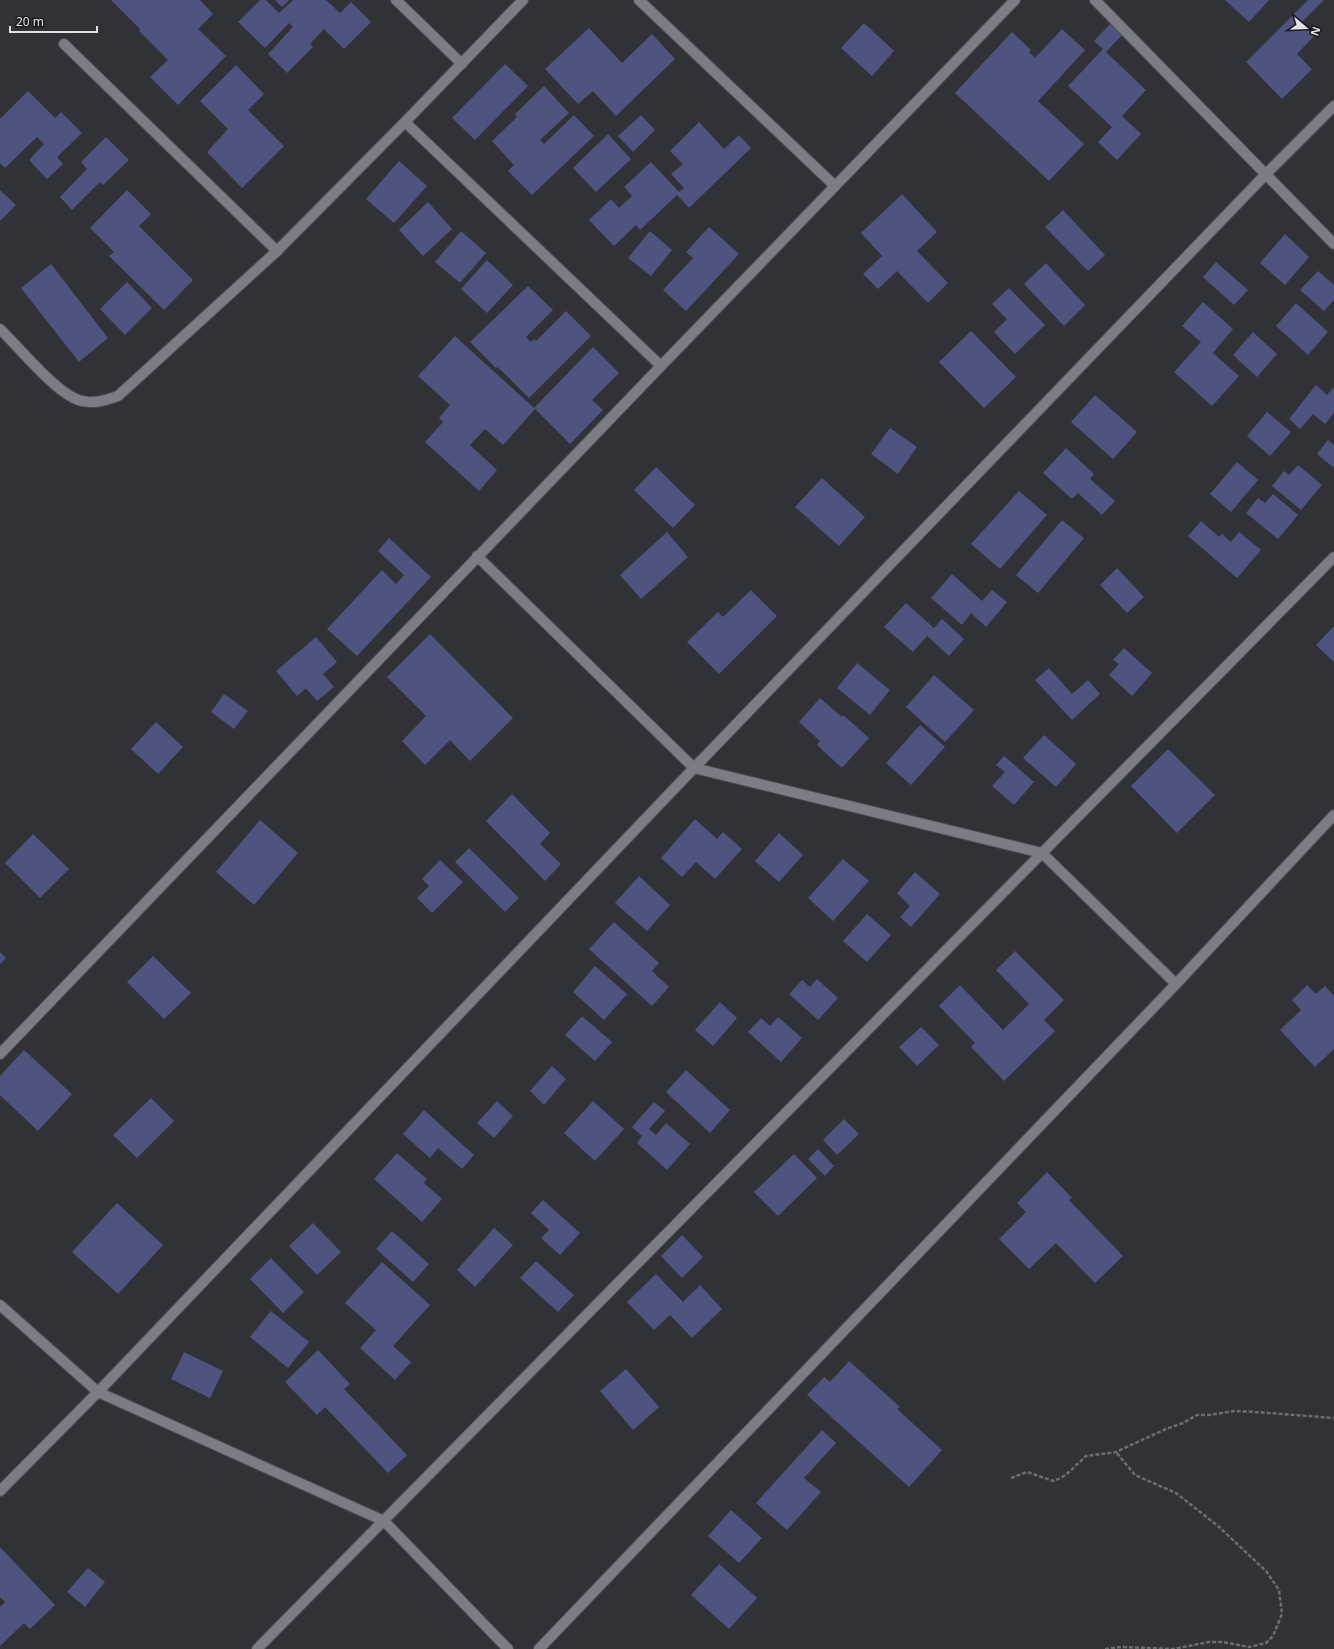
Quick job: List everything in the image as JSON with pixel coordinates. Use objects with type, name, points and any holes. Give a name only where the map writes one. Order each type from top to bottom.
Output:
[{"type":"street","points":[[396,0],[462,64]]},
{"type":"street","points":[[0,329],[58,388],[70,397],[82,401],[94,402],[118,396],[277,251],[462,64],[523,0]]},
{"type":"street","points":[[639,0],[835,186]]},
{"type":"street","points":[[0,1054],[1015,0]]},
{"type":"street","points":[[1095,0],[1334,244]]},
{"type":"street","points":[[64,44],[277,251]]},
{"type":"street","points":[[0,1491],[98,1392],[694,768],[1266,174],[1334,106]]},
{"type":"street","points":[[405,122],[661,366]]},
{"type":"street","points":[[478,556],[694,768],[1042,853],[1176,984]]},
{"type":"street","points":[[257,1649],[1334,557]]},
{"type":"street","points":[[538,1649],[1176,984],[1334,815]]},
{"type":"street","points":[[0,1305],[98,1392],[384,1521],[508,1649]]},
{"type":"path","points":[[1011,1478],[1027,1472],[1052,1482],[1070,1472],[1086,1456],[1116,1452],[1166,1429],[1183,1423],[1197,1415],[1209,1415],[1234,1411],[1334,1418]]},
{"type":"path","points":[[1105,1649],[1122,1647],[1173,1649],[1209,1642],[1223,1642],[1249,1647],[1266,1643],[1272,1636],[1282,1614],[1279,1590],[1266,1571],[1218,1526],[1176,1493],[1135,1475],[1116,1452]]},
{"type":"building","points":[[111,0],[200,0],[213,14],[198,29],[226,56],[178,105],[150,77],[168,60]]},
{"type":"building","points":[[260,0],[266,0],[279,13],[293,0],[326,0],[340,13],[351,2],[371,22],[344,49],[324,29],[310,44],[313,47],[287,73],[268,54],[293,27],[289,23],[265,48],[238,22]]},
{"type":"building","points":[[275,0],[289,0],[282,7]]},
{"type":"building","points":[[1225,0],[1269,0],[1249,22]]},
{"type":"building","points":[[1308,0],[1324,0],[1301,23],[1314,36],[1297,54],[1312,69],[1282,99],[1246,62]]},
{"type":"building","points":[[1113,21],[1125,32],[1106,52],[1146,90],[1122,116],[1141,134],[1117,160],[1098,142],[1112,127],[1068,86],[1103,49],[1094,41]]},
{"type":"building","points":[[864,23],[894,51],[872,76],[841,48]]},
{"type":"building","points":[[589,28],[622,63],[652,34],[675,59],[616,116],[593,91],[578,104],[545,69]]},
{"type":"building","points":[[1062,29],[1085,50],[1038,101],[1084,144],[1049,181],[955,93],[1012,32],[1031,50],[1029,52],[1035,58]]},
{"type":"building","points":[[505,64],[528,86],[475,140],[452,118]]},
{"type":"building","points":[[236,65],[264,94],[248,110],[284,146],[242,188],[207,152],[228,129],[200,101]]},
{"type":"building","points":[[544,86],[569,113],[540,140],[544,144],[574,115],[594,136],[532,195],[508,171],[514,165],[492,141],[517,117],[515,114]]},
{"type":"building","points":[[28,91],[55,118],[61,112],[82,133],[57,157],[63,164],[47,179],[29,160],[44,144],[37,137],[5,168],[0,163],[0,119]]},
{"type":"building","points":[[641,115],[655,130],[633,152],[618,136]]},
{"type":"building","points":[[699,122],[724,149],[739,135],[751,148],[689,208],[677,195],[640,230],[636,225],[614,246],[589,220],[611,199],[619,208],[632,196],[624,187],[651,162],[679,192],[684,188],[671,174],[683,164],[670,151]]},
{"type":"building","points":[[608,134],[631,159],[596,192],[573,168]]},
{"type":"building","points":[[106,137],[129,160],[103,185],[100,182],[72,210],[60,197],[87,169],[81,162]]},
{"type":"building","points":[[399,161],[427,186],[394,223],[366,199]]},
{"type":"building","points":[[0,190],[16,205],[0,221]]},
{"type":"building","points":[[127,190],[151,214],[139,226],[193,280],[164,310],[109,256],[114,252],[90,228]]},
{"type":"building","points":[[902,194],[937,232],[917,251],[948,283],[928,303],[897,271],[878,289],[863,274],[882,256],[861,233]]},
{"type":"building","points":[[428,202],[452,229],[423,256],[399,230]]},
{"type":"building","points":[[1063,210],[1105,255],[1088,271],[1045,227]]},
{"type":"building","points":[[709,227],[739,254],[686,311],[663,290],[693,258],[686,252]]},
{"type":"building","points":[[461,231],[486,253],[460,283],[435,262]]},
{"type":"building","points":[[650,231],[672,250],[651,276],[628,258]]},
{"type":"building","points":[[1285,234],[1309,257],[1285,285],[1260,263]]},
{"type":"building","points":[[487,260],[513,285],[487,313],[461,289]]},
{"type":"building","points":[[1216,262],[1248,290],[1234,305],[1203,277]]},
{"type":"building","points":[[1046,263],[1085,305],[1064,326],[1024,284]]},
{"type":"building","points":[[51,264],[108,338],[79,362],[21,288]]},
{"type":"building","points":[[1318,271],[1334,285],[1334,300],[1324,311],[1300,290]]},
{"type":"building","points":[[127,282],[152,308],[125,335],[100,309]]},
{"type":"building","points":[[528,286],[553,310],[526,337],[531,342],[534,339],[536,341],[566,311],[591,336],[529,398],[470,342]]},
{"type":"building","points":[[1009,288],[1045,325],[1015,354],[994,332],[1007,319],[992,304]]},
{"type":"building","points":[[1203,302],[1233,329],[1213,353],[1239,376],[1212,406],[1174,372],[1201,342],[1182,326]]},
{"type":"building","points":[[1296,303],[1328,332],[1308,355],[1276,326]]},
{"type":"building","points":[[971,331],[1016,377],[984,408],[939,362]]},
{"type":"building","points":[[1253,332],[1277,354],[1257,377],[1233,355]]},
{"type":"building","points":[[455,336],[534,408],[593,347],[619,373],[592,400],[603,410],[570,444],[535,409],[503,445],[485,429],[470,445],[497,470],[479,491],[425,442],[443,422],[439,418],[450,405],[418,376]]},
{"type":"building","points":[[1316,385],[1327,395],[1334,387],[1334,413],[1325,424],[1313,414],[1300,429],[1289,419]]},
{"type":"building","points":[[1095,395],[1137,432],[1113,459],[1071,422]]},
{"type":"building","points":[[1267,412],[1291,432],[1270,456],[1247,436]]},
{"type":"building","points":[[890,428],[917,447],[898,474],[871,454]]},
{"type":"building","points":[[1328,440],[1334,445],[1334,468],[1317,454]]},
{"type":"building","points":[[1066,448],[1094,474],[1090,479],[1115,501],[1102,515],[1078,493],[1072,499],[1043,473]]},
{"type":"building","points":[[1237,462],[1258,480],[1231,512],[1210,494]]},
{"type":"building","points":[[1298,465],[1322,485],[1301,510],[1272,486],[1284,471],[1289,475]]},
{"type":"building","points":[[656,467],[695,505],[673,528],[634,490]]},
{"type":"building","points":[[822,478],[865,517],[839,546],[795,507]]},
{"type":"building","points":[[1019,491],[1047,515],[1000,569],[971,544]]},
{"type":"building","points":[[1273,494],[1298,515],[1278,539],[1246,513],[1258,498],[1265,503]]},
{"type":"building","points":[[1062,520],[1084,538],[1038,593],[1016,575]]},
{"type":"building","points":[[1201,521],[1219,537],[1222,534],[1231,542],[1239,532],[1261,550],[1237,578],[1188,536]]},
{"type":"building","points":[[667,532],[688,557],[641,599],[620,575]]},
{"type":"building","points":[[389,538],[431,577],[357,656],[327,629],[382,570],[396,584],[404,575],[378,551]]},
{"type":"building","points":[[1117,568],[1144,597],[1127,613],[1100,585]]},
{"type":"building","points":[[952,574],[982,601],[992,590],[1007,602],[986,627],[971,613],[962,625],[931,598]]},
{"type":"building","points":[[751,590],[777,616],[719,674],[687,642],[718,612],[723,617]]},
{"type":"building","points":[[906,603],[934,628],[942,619],[964,639],[949,656],[927,636],[913,652],[884,627]]},
{"type":"building","points":[[1334,626],[1334,662],[1316,645]]},
{"type":"building","points":[[430,634],[513,718],[470,761],[450,740],[425,765],[402,741],[426,716],[387,677]]},
{"type":"building","points":[[316,637],[337,662],[323,674],[334,687],[317,701],[306,688],[297,696],[276,671]]},
{"type":"building","points":[[1124,648],[1152,673],[1132,696],[1109,675],[1119,664],[1113,660]]},
{"type":"building","points":[[857,663],[890,690],[870,715],[837,688]]},
{"type":"building","points":[[1049,668],[1072,694],[1088,680],[1100,694],[1072,720],[1035,680]]},
{"type":"building","points":[[934,675],[974,710],[945,742],[906,707]]},
{"type":"building","points":[[224,694],[248,711],[234,729],[211,712]]},
{"type":"building","points":[[820,698],[842,717],[843,715],[869,738],[842,768],[817,745],[820,741],[799,722]]},
{"type":"building","points":[[156,722],[183,747],[158,774],[131,749]]},
{"type":"building","points":[[920,725],[945,747],[911,785],[886,763]]},
{"type":"building","points":[[1044,735],[1076,764],[1056,787],[1023,758]]},
{"type":"building","points":[[1168,749],[1215,795],[1177,833],[1131,786]]},
{"type":"building","points":[[1004,756],[1034,782],[1014,805],[992,786],[1005,772],[996,765]]},
{"type":"building","points":[[512,794],[550,833],[540,844],[561,864],[545,881],[486,821]]},
{"type":"building","points":[[695,819],[717,839],[723,832],[742,849],[715,879],[696,862],[682,877],[661,858]]},
{"type":"building","points":[[260,820],[298,853],[254,905],[216,872]]},
{"type":"building","points":[[779,833],[803,855],[779,882],[755,861]]},
{"type":"building","points":[[33,834],[69,869],[40,898],[5,863]]},
{"type":"building","points":[[469,848],[519,898],[505,912],[455,862]]},
{"type":"building","points":[[843,859],[869,881],[833,921],[808,898]]},
{"type":"building","points":[[440,860],[463,882],[432,913],[417,898],[429,886],[422,879]]},
{"type":"building","points":[[915,872],[940,894],[911,927],[900,917],[910,906],[897,893]]},
{"type":"building","points":[[639,876],[670,905],[647,931],[615,903]]},
{"type":"building","points":[[867,914],[891,935],[867,962],[843,941]]},
{"type":"building","points":[[614,922],[659,963],[652,971],[669,987],[652,1006],[589,949]]},
{"type":"building","points":[[1015,951],[1064,1000],[1044,1020],[1055,1031],[1004,1081],[971,1047],[975,1043],[939,1006],[960,985],[1003,1030],[1029,1004],[996,970]]},
{"type":"building","points":[[0,952],[6,958],[0,964]]},
{"type":"building","points":[[153,956],[191,993],[164,1019],[127,982]]},
{"type":"building","points":[[595,966],[627,994],[604,1020],[573,992]]},
{"type":"building","points":[[817,979],[838,998],[818,1020],[789,994],[802,980],[810,987]]},
{"type":"building","points":[[1307,985],[1316,994],[1325,986],[1334,996],[1334,1049],[1315,1067],[1280,1030],[1301,1010],[1292,1000]]},
{"type":"building","points":[[720,1002],[737,1018],[713,1046],[695,1030]]},
{"type":"building","points":[[582,1016],[612,1042],[595,1061],[565,1035]]},
{"type":"building","points":[[778,1017],[802,1038],[781,1062],[748,1032],[761,1018],[770,1026]]},
{"type":"building","points":[[921,1027],[939,1045],[917,1066],[899,1047]]},
{"type":"building","points":[[24,1050],[72,1094],[38,1131],[0,1095],[0,1076]]},
{"type":"building","points":[[552,1066],[566,1079],[544,1105],[530,1091]]},
{"type":"building","points":[[686,1070],[730,1110],[710,1133],[666,1092]]},
{"type":"building","points":[[151,1098],[174,1121],[137,1158],[113,1135]]},
{"type":"building","points":[[497,1101],[513,1116],[494,1138],[477,1123]]},
{"type":"building","points":[[593,1101],[624,1129],[595,1161],[564,1133]]},
{"type":"building","points":[[654,1102],[665,1111],[649,1129],[656,1135],[666,1123],[690,1144],[667,1170],[637,1143],[642,1136],[632,1127]]},
{"type":"building","points":[[424,1110],[474,1155],[462,1169],[438,1148],[430,1158],[403,1134]]},
{"type":"building","points":[[844,1119],[859,1134],[837,1155],[823,1140]]},
{"type":"building","points":[[818,1149],[834,1166],[825,1176],[808,1159]]},
{"type":"building","points":[[397,1153],[427,1179],[424,1183],[442,1199],[422,1222],[374,1179]]},
{"type":"building","points":[[794,1154],[817,1178],[778,1216],[754,1192]]},
{"type":"building","points":[[1047,1172],[1072,1198],[1069,1200],[1123,1256],[1095,1283],[1056,1243],[1029,1269],[999,1239],[1026,1212],[1017,1203]]},
{"type":"building","points":[[543,1200],[580,1233],[560,1255],[541,1238],[549,1230],[531,1213]]},
{"type":"building","points":[[117,1203],[163,1245],[118,1294],[72,1252]]},
{"type":"building","points":[[313,1223],[341,1252],[317,1275],[289,1246]]},
{"type":"building","points":[[494,1228],[513,1245],[475,1287],[457,1270]]},
{"type":"building","points":[[392,1231],[429,1264],[413,1282],[376,1249]]},
{"type":"building","points":[[682,1235],[703,1257],[682,1278],[661,1256]]},
{"type":"building","points":[[271,1258],[304,1292],[283,1313],[250,1279]]},
{"type":"building","points":[[536,1261],[574,1295],[558,1312],[520,1278]]},
{"type":"building","points":[[382,1262],[430,1305],[393,1346],[411,1362],[395,1380],[360,1348],[376,1330],[345,1303]]},
{"type":"building","points":[[656,1274],[683,1302],[700,1285],[722,1309],[692,1338],[670,1315],[654,1330],[627,1302]]},
{"type":"building","points":[[271,1311],[309,1342],[288,1368],[250,1337]]},
{"type":"building","points":[[318,1350],[350,1384],[344,1389],[407,1455],[388,1473],[325,1407],[317,1415],[285,1382]]},
{"type":"building","points":[[184,1352],[223,1371],[210,1398],[171,1379]]},
{"type":"building","points":[[849,1361],[900,1407],[897,1409],[942,1450],[909,1487],[807,1395],[824,1377],[830,1382]]},
{"type":"building","points":[[626,1369],[659,1407],[633,1430],[600,1391]]},
{"type":"building","points":[[822,1430],[836,1443],[804,1478],[821,1492],[787,1530],[756,1503]]},
{"type":"building","points":[[731,1510],[762,1538],[739,1563],[708,1536]]},
{"type":"building","points":[[0,1547],[55,1605],[30,1629],[24,1623],[0,1646],[0,1607],[5,1602],[0,1597]]},
{"type":"building","points":[[719,1564],[757,1598],[729,1629],[691,1595]]},
{"type":"building","points":[[88,1568],[105,1582],[85,1607],[67,1592]]}]
